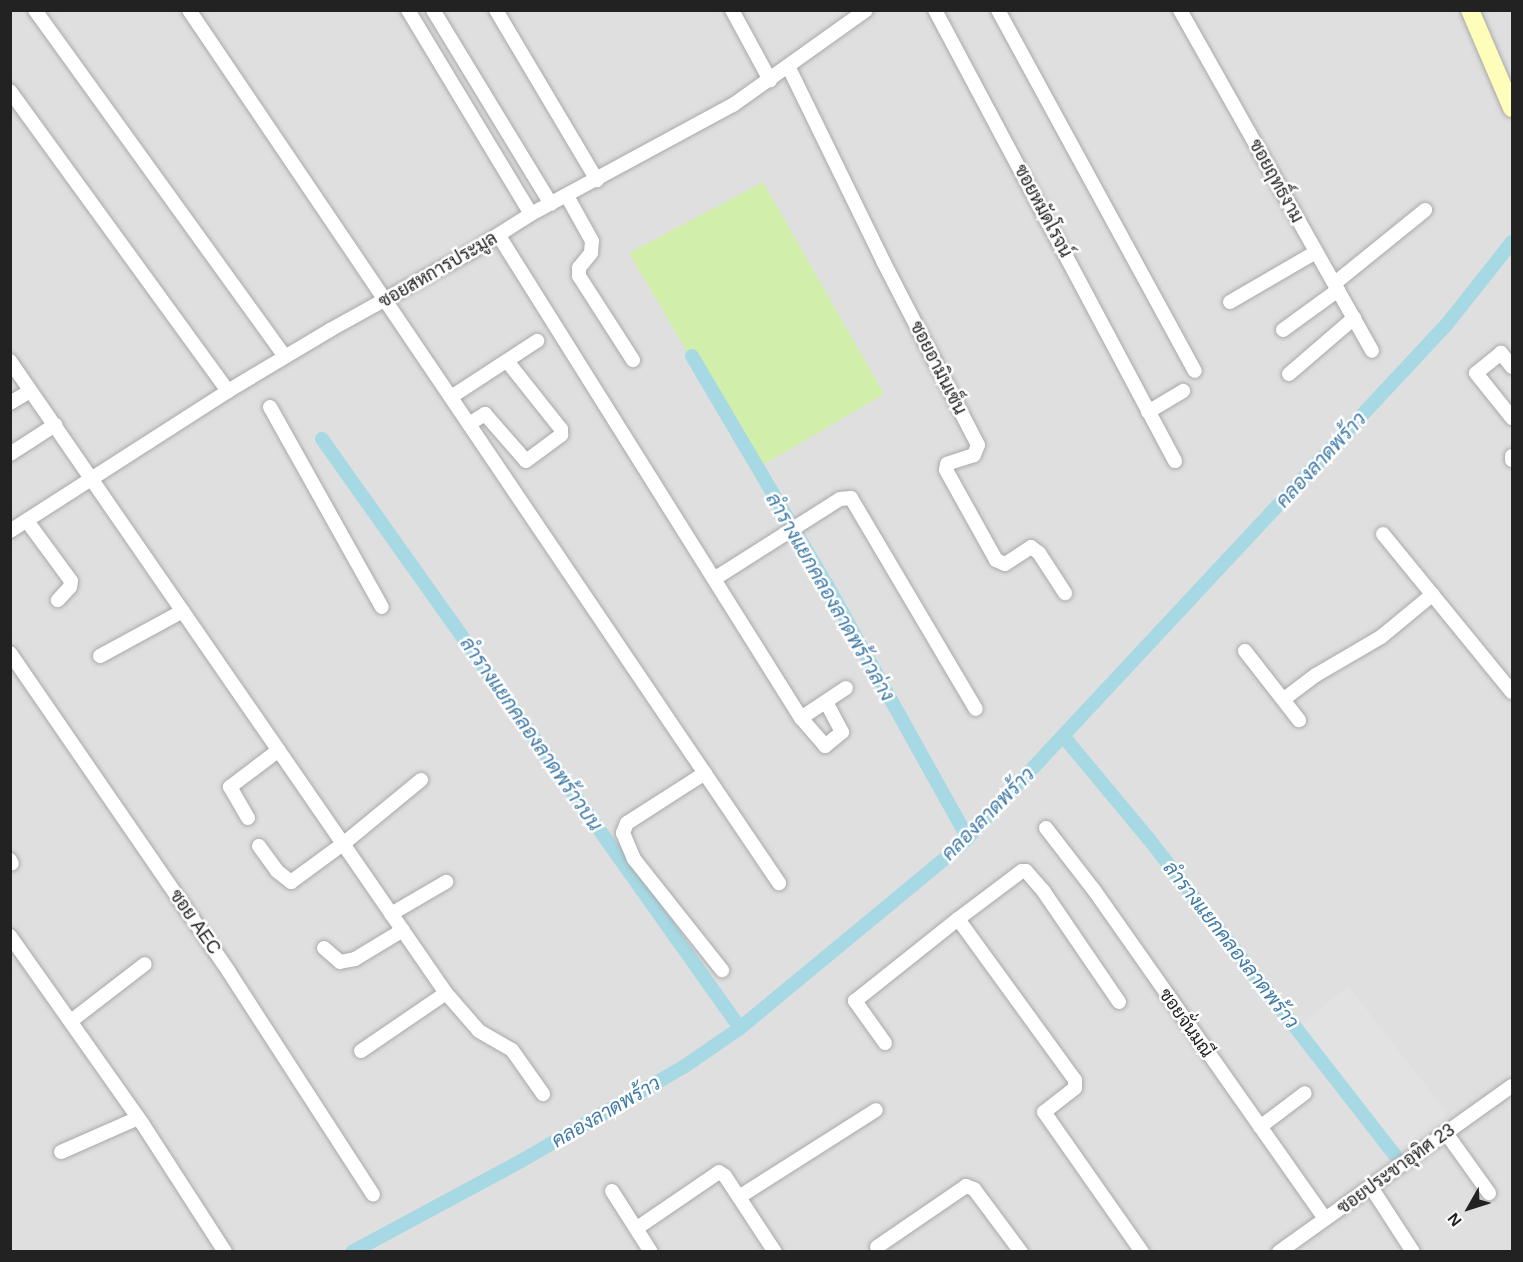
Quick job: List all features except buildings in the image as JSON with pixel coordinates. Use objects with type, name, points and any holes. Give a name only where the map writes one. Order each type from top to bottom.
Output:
[{"type":"main road","points":[[1470,10],[1511,104]]},
{"type":"street","points":[[35,10],[285,356]]},
{"type":"street","points":[[189,10],[778,883]]},
{"type":"street","points":[[408,10],[531,214]]},
{"type":"street","points":[[433,10],[550,204]]},
{"type":"street","points":[[496,10],[597,180]]},
{"type":"street","points":[[732,10],[770,80]]},
{"type":"street","name":"ซอยสหการประมูล","points":[[10,531],[285,356],[499,236],[531,214],[733,105],[789,68],[866,10]]},
{"type":"street","name":"ซอยหมัดโรจน์","points":[[935,10],[1175,461]]},
{"type":"street","points":[[998,10],[1195,371]]},
{"type":"street","name":"ซอยฤทธิ์งาม","points":[[1180,10],[1372,351]]},
{"type":"street","points":[[434,52],[452,41]]},
{"type":"street","name":"ซอยอามินเซ็น","points":[[789,68],[883,261],[978,445],[974,455],[947,464],[946,470],[998,563],[1005,564],[1031,547],[1039,553],[1065,593]]},
{"type":"street","points":[[10,91],[228,391]]},
{"type":"street","points":[[491,148],[510,136]]},
{"type":"street","points":[[567,195],[592,241],[591,253],[579,267],[579,276],[633,360]]},
{"type":"street","points":[[1283,330],[1337,287],[1425,210]]},
{"type":"street","points":[[499,236],[801,718],[823,746],[842,731],[826,702]]},
{"type":"street","points":[[1230,302],[1316,252]]},
{"type":"street","points":[[1289,374],[1354,318]]},
{"type":"street","points":[[451,397],[537,340]]},
{"type":"street","points":[[1512,367],[1501,353],[1476,373],[1512,418]]},
{"type":"street","points":[[10,361],[446,993],[479,1031],[512,1050],[543,1094]]},
{"type":"street","points":[[469,424],[485,414],[526,461],[561,435],[561,429],[507,361]]},
{"type":"street","points":[[10,403],[30,391]]},
{"type":"street","points":[[1148,412],[1183,391]]},
{"type":"street","points":[[270,407],[382,607]]},
{"type":"street","points":[[10,454],[55,425]]},
{"type":"street","points":[[714,579],[840,499],[854,500],[976,709]]},
{"type":"street","points":[[27,521],[72,581],[70,587],[58,600]]},
{"type":"street","points":[[1383,534],[1512,692]]},
{"type":"street","points":[[1284,699],[1316,675],[1381,637],[1433,594]]},
{"type":"street","points":[[100,656],[183,611]]},
{"type":"street","points":[[1245,651],[1299,720]]},
{"type":"street","name":"ซอย AEC","points":[[10,653],[229,972],[373,1195]]},
{"type":"street","points":[[801,718],[846,688]]},
{"type":"street","points":[[248,818],[230,787],[279,750]]},
{"type":"street","points":[[705,773],[627,823],[623,833],[634,860],[722,969]]},
{"type":"street","points":[[259,846],[278,871],[291,882],[344,844],[421,780]]},
{"type":"street","name":"ซอยจั่นมณี","points":[[1046,828],[1094,890],[1325,1219]]},
{"type":"street","points":[[885,1042],[855,1001],[1022,871],[1026,871],[1044,892],[1119,1002]]},
{"type":"street","points":[[391,914],[446,882]]},
{"type":"street","points":[[958,919],[1075,1080],[1076,1088],[1044,1112],[1142,1251]]},
{"type":"street","points":[[324,948],[340,962],[355,959],[403,930]]},
{"type":"street","points":[[10,936],[138,1118],[225,1251]]},
{"type":"street","points":[[71,1021],[145,964]]},
{"type":"street","points":[[362,1052],[446,993]]},
{"type":"street","name":"ซอยประชาอุทิศ 23","points":[[1279,1251],[1294,1247],[1325,1219],[1512,1086]]},
{"type":"street","points":[[1260,1127],[1305,1093]]},
{"type":"street","points":[[739,1197],[876,1110]]},
{"type":"street","points":[[62,1152],[138,1118]]},
{"type":"street","points":[[1446,1133],[1489,1193]]},
{"type":"street","points":[[637,1228],[716,1173],[725,1176],[775,1251]]},
{"type":"street","points":[[878,1247],[966,1186],[974,1189],[1016,1250]]},
{"type":"street","points":[[1371,1186],[1413,1251]]},
{"type":"street","points":[[612,1191],[651,1251]]},
{"type":"shaded area","points":[[11,11],[1512,11],[1512,1251],[11,1251]]},
{"type":"shaded area","points":[[1348,986],[1447,1113],[1404,1145],[1397,1147],[1300,1026]]},
{"type":"green space","points":[[763,182],[884,394],[763,465],[696,354],[686,350],[629,253]]},
{"type":"waterway","name":"คลองลาดพร้าว","points":[[352,1252],[521,1161],[685,1066],[740,1028],[961,845],[1447,324],[1512,242]]},
{"type":"waterway","name":"ลำรางแยกคลองลาดพร้าวล่าง","points":[[692,356],[827,585],[968,838]]},
{"type":"waterway","name":"ลำรางแยกคลองลาดพร้าวบน","points":[[322,439],[740,1028]]},
{"type":"waterway","name":"ลำรางแยกคลองลาดพร้าว","points":[[1063,736],[1148,838],[1396,1156]]}]
